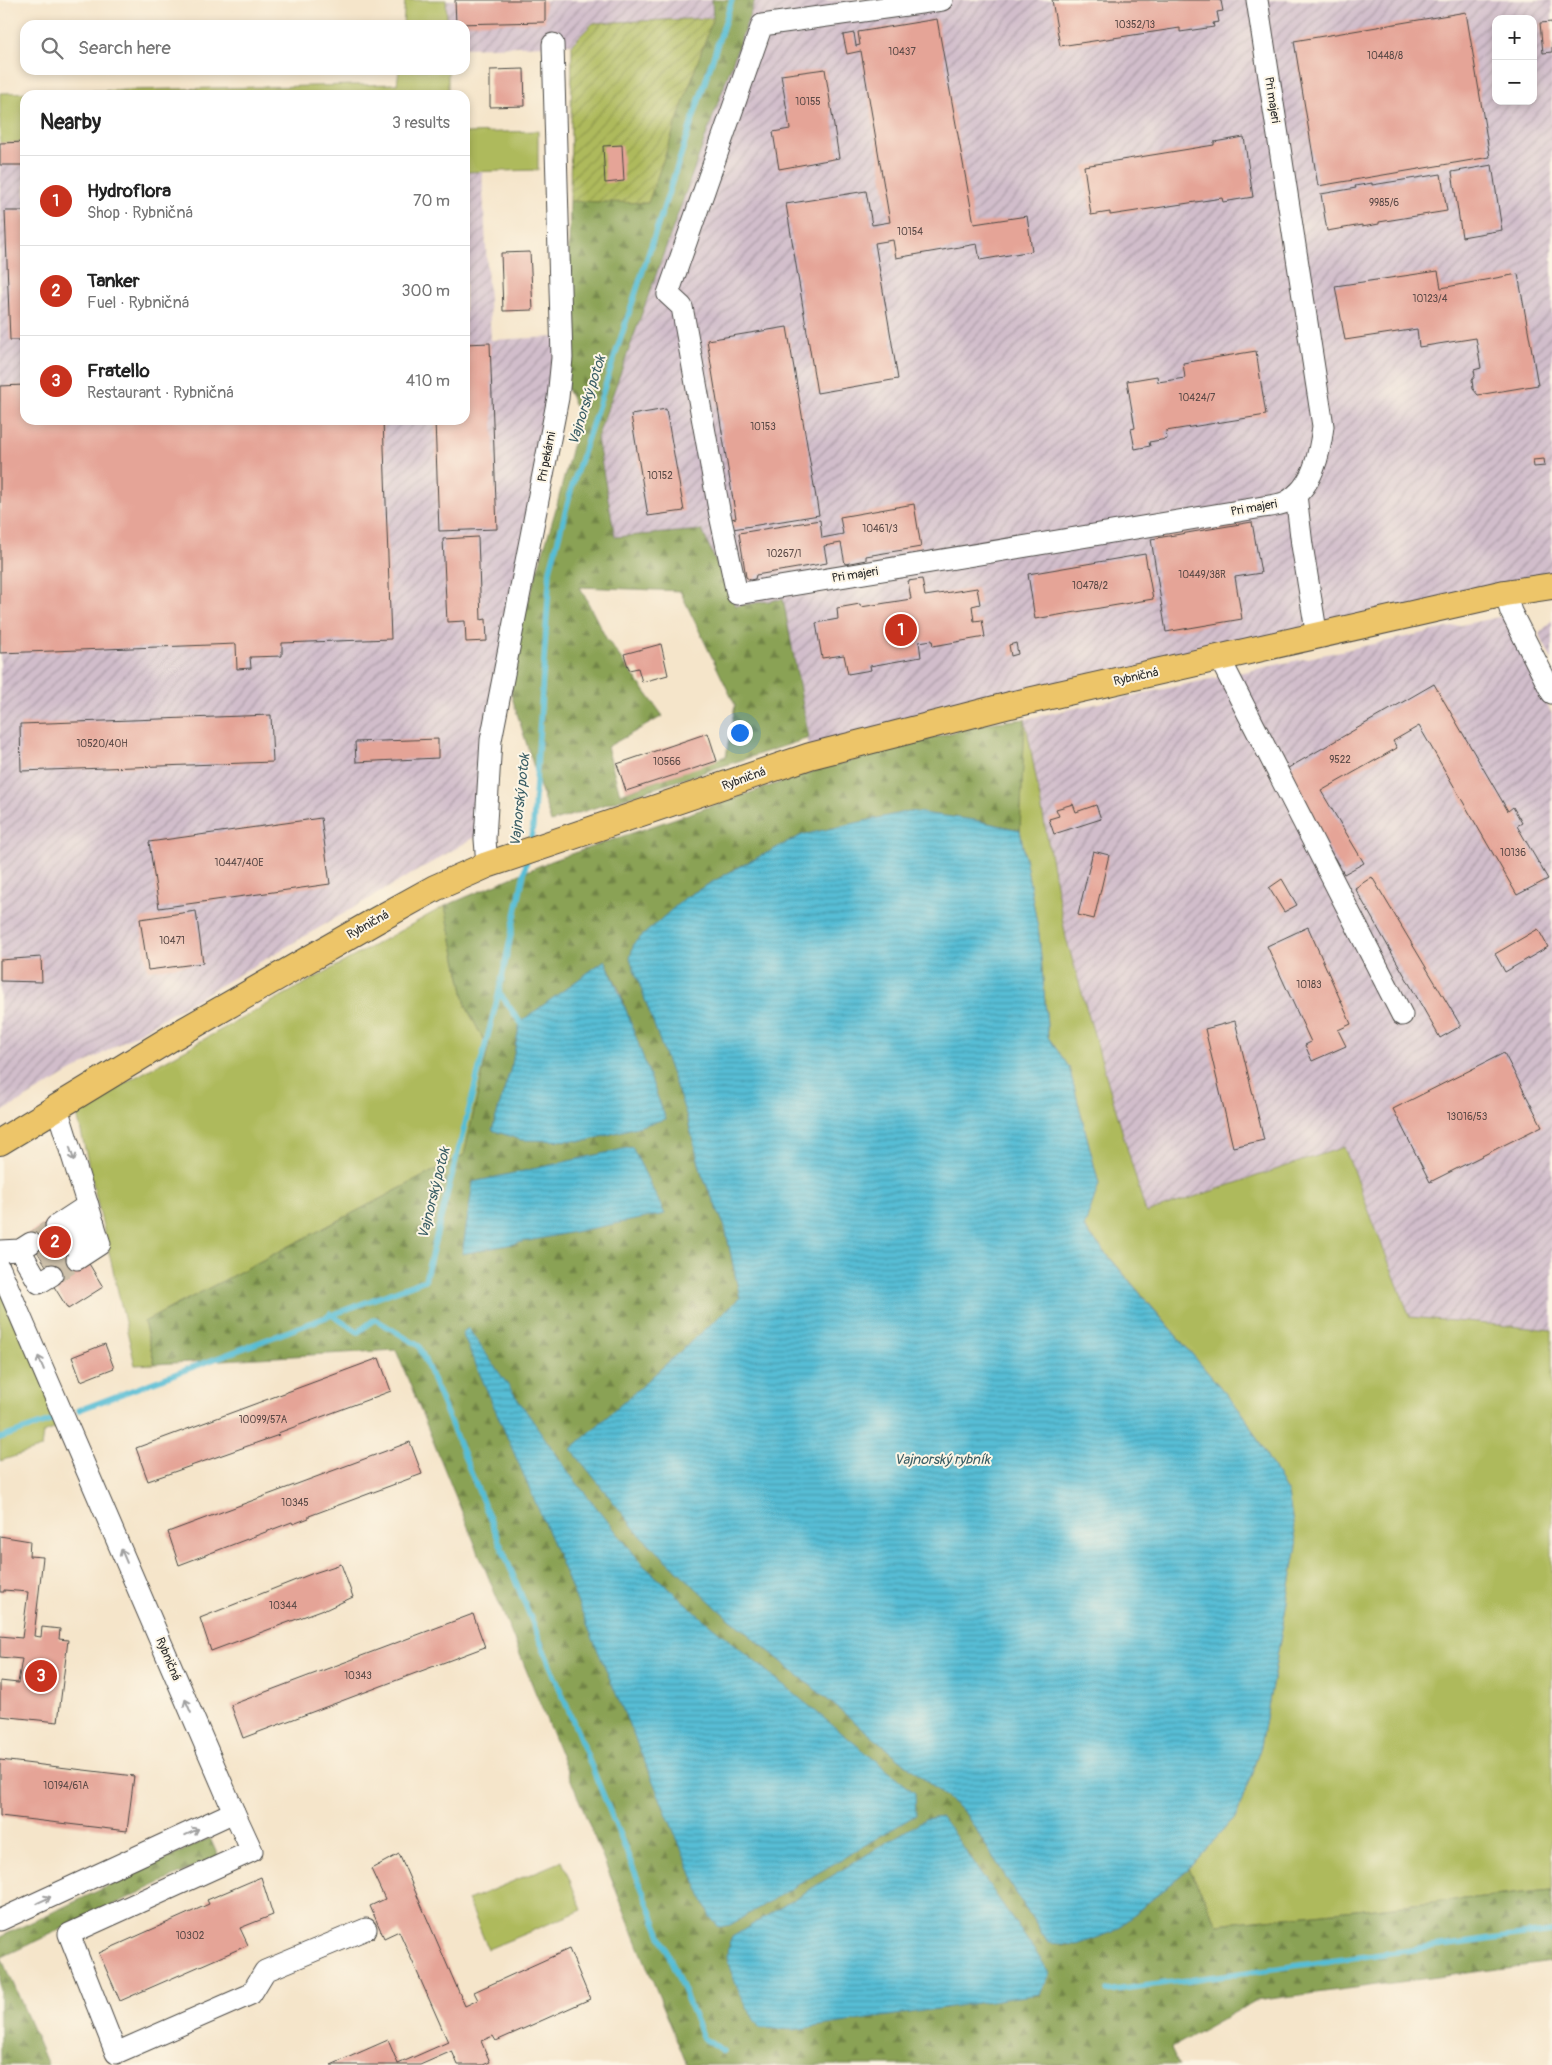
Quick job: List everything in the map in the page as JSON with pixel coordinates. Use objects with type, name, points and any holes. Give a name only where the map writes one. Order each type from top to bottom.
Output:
[{"type":"main road","name":"Rybničná","points":[[0,1142],[173,1037],[377,920],[435,888],[487,865],[810,756],[926,725],[1505,593],[1552,586]]},
{"type":"street","name":"Pri majeri","points":[[942,0],[762,25],[668,294],[682,307],[720,515],[737,594],[1263,507],[1285,503],[1296,495],[1319,457],[1323,426],[1257,0]]},
{"type":"street","name":"Pri pekárni","points":[[487,865],[485,839],[491,740],[551,435],[562,358],[553,44]]},
{"type":"street","points":[[1296,495],[1317,636]]},
{"type":"street","points":[[1505,593],[1511,612],[1552,693]]},
{"type":"street","points":[[1220,659],[1402,1015]]},
{"type":"street","points":[[57,1108],[91,1215],[100,1244],[67,1242],[91,1215]]},
{"type":"street","name":"Rybničná","points":[[0,1269],[252,1851],[70,1934],[119,2059]]},
{"type":"street","points":[[0,1920],[234,1812]]},
{"type":"street","points":[[119,2059],[251,1994],[265,1972],[366,1929]]},
{"type":"shaded area","points":[[446,0],[712,0],[713,18],[593,23],[572,44],[470,48],[470,20],[447,20]]},
{"type":"shaded area","points":[[755,0],[1552,0],[1552,586],[810,756],[783,599],[735,606],[702,530],[615,537],[597,438]]},
{"type":"shaded area","points":[[20,142],[20,425],[470,425],[470,172],[482,171],[491,340],[556,337],[556,361],[477,836],[0,1113],[0,143]]},
{"type":"shaded area","points":[[1503,616],[1552,714],[1552,1330],[1410,1317],[1344,1147],[1146,1213],[1066,938],[1025,719]]},
{"type":"shaded area","points":[[1552,620],[1552,660],[1539,634]]},
{"type":"green space","points":[[405,0],[446,0],[447,20],[403,20]]},
{"type":"green space","points":[[712,0],[755,0],[597,438],[615,537],[702,530],[735,606],[783,599],[809,738],[551,822],[511,694],[521,625],[555,512],[580,416],[566,387],[570,201],[648,203],[713,18]],"holes":[[[580,587],[680,591],[735,705],[726,756],[620,794],[607,747],[663,716],[606,638]]]},
{"type":"green space","points":[[713,18],[648,203],[570,201],[572,44],[593,23]]},
{"type":"green space","points":[[398,75],[448,75],[448,90],[132,90],[397,84]]},
{"type":"green space","points":[[0,93],[20,93],[20,142],[0,143]]},
{"type":"green space","points":[[538,131],[538,170],[470,172],[470,133]]},
{"type":"green space","points":[[1025,719],[1066,938],[1146,1213],[1344,1147],[1410,1317],[1552,1330],[1552,1890],[1217,1924],[1189,1868],[1237,1815],[1261,1746],[1297,1546],[1288,1494],[1244,1415],[1084,1227],[1099,1184],[1069,1067],[1048,1037],[1039,934],[1020,830]]},
{"type":"green space","points":[[1025,719],[1020,830],[974,820],[802,835],[737,868],[686,897],[687,1117],[702,1175],[725,1227],[740,1298],[572,1449],[719,1610],[965,1813],[1048,1943],[1113,1932],[1189,1868],[1217,1924],[1552,1890],[1552,1962],[1255,2001],[1171,2048],[1179,2065],[687,2065],[396,1350],[155,1364],[144,1322],[464,1155],[488,1049],[466,1006],[445,906],[553,860],[817,770],[986,723]],"holes":[[[605,960],[620,991],[637,1044],[493,1130],[512,1064],[562,993]]]},
{"type":"green space","points":[[445,906],[466,1006],[488,1049],[464,1155],[144,1322],[155,1364],[135,1365],[76,1110]]},
{"type":"green space","points":[[0,1276],[62,1426],[43,1433],[41,1448],[0,1461]]},
{"type":"green space","points":[[210,1838],[218,1856],[2,1957],[48,2065],[0,2065],[0,1937]]},
{"type":"green space","points":[[562,1861],[582,1910],[488,1949],[468,1900]]},
{"type":"water","name":"Vajnorský rybník","points":[[909,811],[974,820],[1020,830],[1039,934],[1048,1037],[1069,1067],[1099,1184],[1084,1228],[1244,1415],[1288,1494],[1297,1546],[1261,1746],[1237,1815],[1189,1868],[1113,1932],[1077,1945],[1048,1943],[965,1813],[719,1610],[638,1533],[571,1449],[740,1298],[725,1227],[702,1175],[687,1117],[630,958],[634,943],[686,897],[737,868],[802,835]]},
{"type":"water","points":[[605,960],[622,999],[666,1119],[586,1141],[521,1140],[492,1130],[512,1064],[520,1022]]},
{"type":"water","points":[[632,1147],[665,1214],[462,1254],[473,1182]]},
{"type":"water","points":[[468,1328],[572,1477],[643,1565],[702,1618],[915,1793],[916,1815],[730,1925],[719,1927],[710,1917],[462,1333]]},
{"type":"water","points":[[942,1817],[1050,1973],[1039,1994],[793,2030],[760,2028],[740,1993],[728,1962],[727,1951],[732,1937],[925,1819]]},
{"type":"building","points":[[455,0],[545,0],[545,22],[470,24],[470,20],[456,20]]},
{"type":"building","points":[[1052,0],[1218,0],[1221,1],[1223,11],[1217,12],[1219,22],[1213,23],[1214,27],[1180,32],[1180,28],[1060,46]]},
{"type":"building","points":[[1466,12],[1490,157],[1318,186],[1294,41]]},
{"type":"building","points":[[937,19],[974,224],[1027,216],[1032,251],[980,260],[977,244],[896,258],[893,240],[875,243],[898,379],[817,393],[786,204],[866,191],[872,225],[890,222],[861,51],[847,54],[843,35],[854,33],[856,46],[860,45],[858,32]]},
{"type":"building","points":[[1552,22],[1552,52],[1543,53],[1540,23]]},
{"type":"building","points":[[524,69],[525,106],[490,107],[490,70]]},
{"type":"building","points":[[825,69],[839,158],[779,169],[773,132],[790,129],[781,75]]},
{"type":"building","points":[[1244,137],[1253,197],[1223,202],[1222,198],[1110,215],[1110,212],[1091,215],[1084,166],[1214,145],[1214,142]]},
{"type":"building","points":[[20,142],[20,165],[0,165],[0,143]]},
{"type":"building","points":[[622,145],[624,181],[605,183],[603,146]]},
{"type":"building","points":[[1492,165],[1502,230],[1462,237],[1452,172]]},
{"type":"building","points":[[1441,174],[1447,211],[1379,222],[1379,224],[1362,227],[1362,225],[1327,231],[1321,194],[1356,188],[1355,186],[1372,183],[1372,185]]},
{"type":"building","points":[[5,211],[20,211],[20,340],[10,340]]},
{"type":"building","points":[[530,252],[533,310],[503,311],[501,253]]},
{"type":"building","points":[[1438,271],[1441,288],[1518,274],[1538,385],[1478,395],[1473,389],[1472,380],[1475,376],[1474,370],[1481,368],[1476,338],[1419,347],[1417,329],[1345,340],[1335,286]]},
{"type":"building","points":[[787,327],[819,515],[733,529],[731,519],[736,518],[707,340]]},
{"type":"building","points":[[490,343],[497,529],[439,531],[435,425],[470,425],[470,344]]},
{"type":"building","points":[[1256,351],[1266,415],[1166,431],[1167,439],[1149,442],[1150,446],[1135,449],[1131,429],[1135,428],[1127,381],[1157,376],[1158,382],[1185,378],[1183,363]]},
{"type":"building","points":[[20,385],[20,425],[383,425],[391,639],[282,643],[282,656],[250,657],[251,668],[237,669],[236,644],[0,653],[0,386]]},
{"type":"building","points":[[666,409],[684,511],[648,516],[631,415]]},
{"type":"building","points":[[1544,459],[1545,466],[1534,467],[1533,460]]},
{"type":"building","points":[[914,504],[921,547],[866,556],[866,560],[845,564],[841,543],[824,546],[827,563],[756,575],[755,579],[750,580],[746,577],[739,533],[820,520],[822,538],[843,534],[840,517]]},
{"type":"building","points":[[1252,522],[1261,573],[1235,577],[1242,619],[1166,632],[1151,539]]},
{"type":"building","points":[[478,537],[481,620],[486,619],[487,641],[466,642],[465,621],[447,622],[443,539]]},
{"type":"building","points":[[1145,554],[1153,599],[1035,619],[1028,574]]},
{"type":"building","points":[[922,579],[925,596],[977,588],[980,604],[972,606],[974,621],[982,620],[985,637],[933,646],[932,640],[919,642],[921,657],[870,666],[871,670],[848,674],[844,655],[822,658],[816,623],[838,619],[837,608],[860,604],[861,607],[911,599],[908,581]]},
{"type":"building","points":[[1016,643],[1018,654],[1011,656],[1009,645]]},
{"type":"building","points":[[661,644],[668,675],[642,682],[638,668],[629,670],[624,654]]},
{"type":"building","points":[[1434,684],[1508,811],[1513,807],[1522,823],[1517,826],[1548,879],[1517,895],[1419,726],[1393,741],[1397,748],[1321,791],[1364,863],[1344,874],[1283,771]]},
{"type":"building","points":[[271,715],[273,762],[21,771],[20,724]]},
{"type":"building","points":[[708,733],[717,761],[626,791],[617,764]]},
{"type":"building","points":[[438,739],[438,758],[356,762],[355,742]]},
{"type":"building","points":[[1073,804],[1076,812],[1096,805],[1101,819],[1054,834],[1049,819],[1059,816],[1056,809]]},
{"type":"building","points":[[321,818],[330,884],[159,908],[149,842]]},
{"type":"building","points":[[1093,851],[1109,855],[1094,919],[1078,915]]},
{"type":"building","points":[[1372,877],[1461,1026],[1440,1038],[1355,888]]},
{"type":"building","points":[[1282,879],[1297,905],[1284,912],[1269,888]]},
{"type":"building","points":[[196,911],[203,963],[148,970],[140,919]]},
{"type":"building","points":[[1308,927],[1351,1024],[1338,1030],[1346,1046],[1312,1061],[1305,1045],[1311,1042],[1267,946]]},
{"type":"building","points":[[1538,929],[1548,947],[1505,972],[1495,954]]},
{"type":"building","points":[[41,957],[42,982],[0,981],[0,960]]},
{"type":"building","points":[[1235,1021],[1264,1140],[1233,1147],[1205,1029]]},
{"type":"building","points":[[1504,1053],[1542,1126],[1430,1182],[1393,1109]]},
{"type":"building","points":[[52,1219],[88,1262],[103,1287],[68,1309],[53,1285],[56,1282],[27,1235]]},
{"type":"building","points":[[105,1344],[114,1368],[81,1381],[72,1357]]},
{"type":"building","points":[[379,1358],[391,1391],[278,1433],[279,1435],[148,1481],[136,1448]]},
{"type":"building","points":[[410,1442],[422,1474],[309,1516],[309,1518],[293,1524],[292,1522],[179,1565],[168,1532]]},
{"type":"building","points":[[0,1536],[30,1541],[29,1556],[43,1557],[34,1636],[41,1637],[42,1627],[60,1629],[59,1639],[68,1640],[58,1722],[0,1716],[0,1681],[18,1683],[22,1659],[0,1657],[0,1636],[22,1638],[28,1592],[4,1590],[4,1592],[0,1592]]},
{"type":"building","points":[[341,1564],[353,1597],[325,1610],[211,1651],[200,1618]]},
{"type":"building","points":[[473,1614],[485,1647],[243,1738],[231,1705]]},
{"type":"building","points":[[0,1760],[134,1776],[127,1831],[0,1816]]},
{"type":"building","points":[[399,1854],[465,2006],[478,2000],[474,1992],[569,1949],[590,1999],[496,2041],[493,2036],[481,2041],[490,2062],[483,2065],[458,2065],[452,2051],[420,2065],[331,2065],[388,2040],[398,2064],[448,2042],[399,1931],[384,1938],[370,1906],[385,1899],[371,1869]]},
{"type":"building","points":[[261,1877],[273,1915],[240,1928],[248,1945],[120,2001],[99,1953],[209,1904],[207,1900]]},
{"type":"waterway","name":"Vajnorský potok","points":[[530,842],[533,827],[550,570],[573,483],[732,0]]},
{"type":"waterway","name":"Vajnorský potok","points":[[79,1410],[425,1280],[499,992],[527,859]]},
{"type":"waterway","points":[[499,992],[520,1022]]},
{"type":"waterway","points":[[330,1314],[358,1332],[375,1319],[419,1346],[703,2038],[723,2051]]},
{"type":"waterway","name":"Vajnorský potok","points":[[0,1438],[56,1419]]},
{"type":"waterway","points":[[1107,1991],[1552,1931]]},
{"type":"tunnel","points":[[32,1243],[56,1226]]},
{"type":"tunnel","points":[[42,1259],[67,1243]]},
{"type":"tunnel","points":[[52,1275],[77,1259]]},
{"type":"place","name":"Hydroflora","points":[[901,630]]},
{"type":"place","name":"Tanker","points":[[55,1242]]},
{"type":"place","name":"Fratello","points":[[41,1676]]}]
